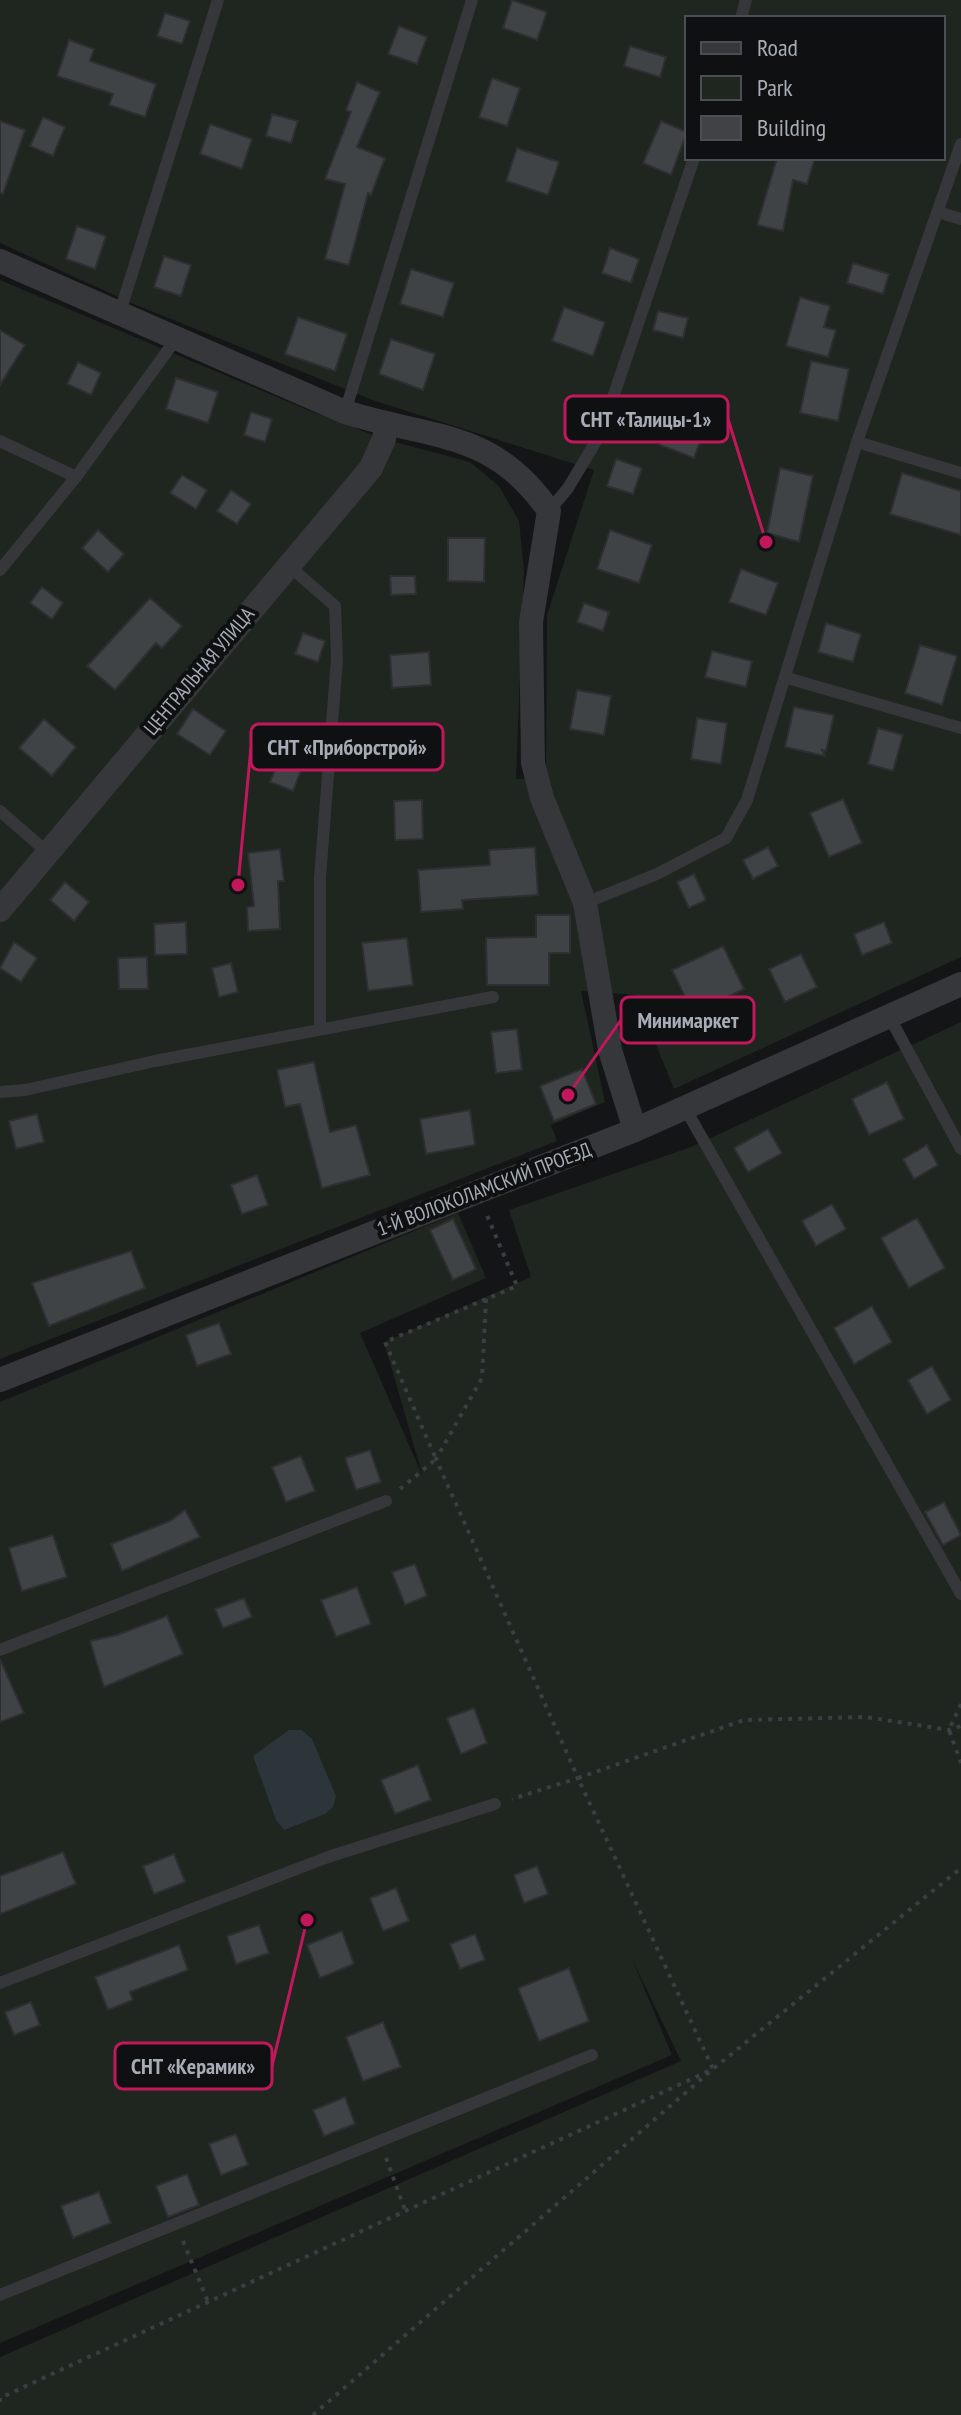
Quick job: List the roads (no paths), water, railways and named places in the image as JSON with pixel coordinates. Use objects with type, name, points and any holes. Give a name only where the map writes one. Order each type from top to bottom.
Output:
[{"type":"street","points":[[0,261],[345,412],[386,425],[445,436],[493,453],[529,482],[549,511],[531,622],[533,763],[542,798],[585,903],[610,1050],[635,1130]]},
{"type":"street","name":"ЦЕНТРАЛЬНАЯ УЛИЦА","points":[[0,910],[371,468],[384,439],[386,425]]},
{"type":"street","name":"1-Й ВОЛОКОЛАМСКИЙ ПРОЕЗД","points":[[0,1380],[635,1130],[961,984]]},
{"type":"lane","points":[[119,315],[218,0]]},
{"type":"lane","points":[[345,412],[472,0]]},
{"type":"lane","points":[[585,903],[657,874],[726,838],[747,800],[787,678],[857,442],[961,144]]},
{"type":"lane","points":[[549,511],[568,488],[601,433],[693,160]]},
{"type":"lane","points":[[938,212],[961,219]]},
{"type":"lane","points":[[0,570],[76,477],[176,339]]},
{"type":"lane","points":[[0,441],[76,477]]},
{"type":"lane","points":[[857,442],[961,473]]},
{"type":"lane","points":[[288,565],[335,606],[337,659],[320,878],[320,1029]]},
{"type":"lane","points":[[787,678],[961,728]]},
{"type":"lane","points":[[0,811],[47,852]]},
{"type":"lane","points":[[0,1092],[25,1090],[493,997]]},
{"type":"lane","points":[[890,1018],[961,1149]]},
{"type":"lane","points":[[685,1108],[961,1594]]},
{"type":"lane","points":[[0,1650],[386,1501]]},
{"type":"lane","points":[[0,1983],[328,1857],[495,1804]]},
{"type":"lane","points":[[0,2295],[592,2055]]},
{"type":"place","name":"СНТ «Талицы-1»","points":[[766,542]]},
{"type":"place","name":"СНТ «Приборстрой»","points":[[238,885]]},
{"type":"place","name":"Минимаркет","points":[[568,1095]]},
{"type":"place","name":"СНТ «Керамик»","points":[[307,1920]]}]
